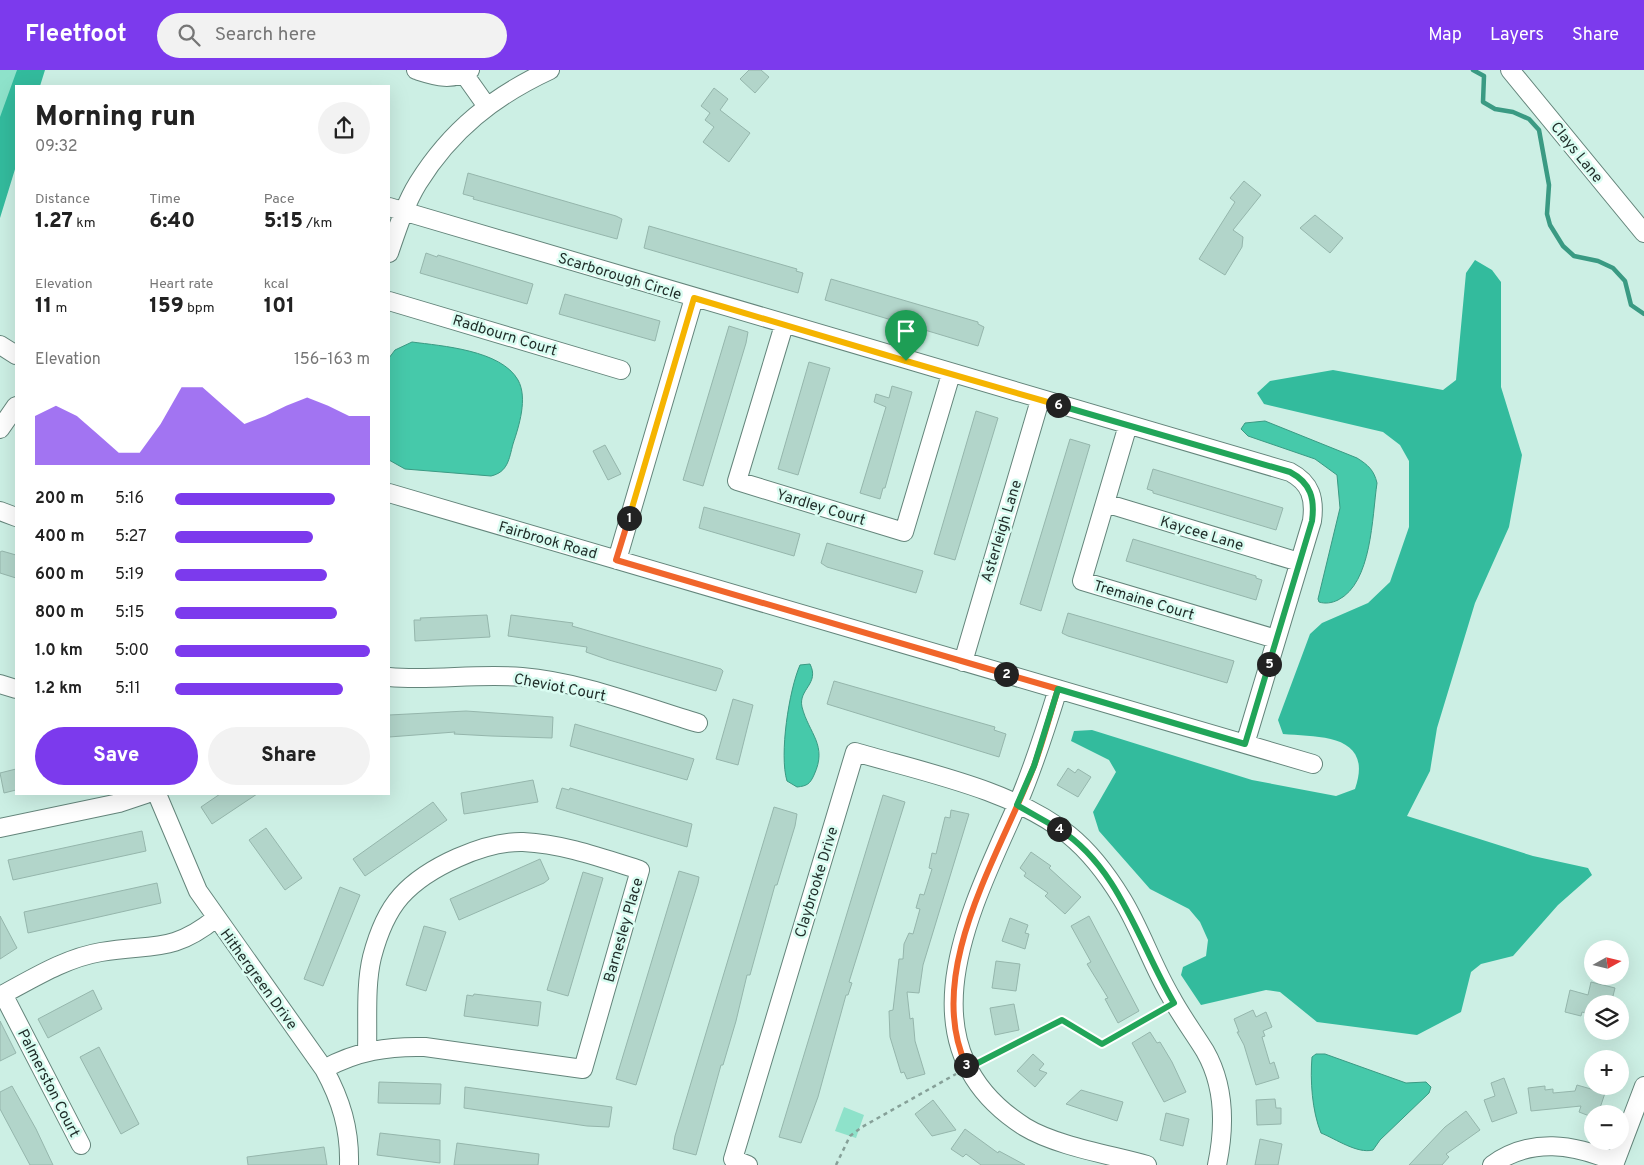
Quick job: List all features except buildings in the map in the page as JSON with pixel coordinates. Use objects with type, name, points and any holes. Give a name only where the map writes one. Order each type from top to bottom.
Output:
[{"type":"street","points":[[416,70],[444,78],[454,78],[467,72],[486,105]]},
{"type":"street","points":[[390,248],[397,209],[459,131],[486,105],[518,85],[550,70]]},
{"type":"street","name":"Clays Lane","points":[[1510,70],[1644,233]]},
{"type":"street","name":"Scarborough Circle","points":[[397,209],[784,325],[1290,472],[1300,477],[1308,486],[1314,508],[1245,744]]},
{"type":"street","points":[[616,560],[694,298]]},
{"type":"street","name":"Radbourn Court","points":[[390,301],[621,370]]},
{"type":"street","name":"Yardley Court","points":[[784,325],[737,481],[904,532],[952,374]]},
{"type":"street","points":[[0,345],[15,354]]},
{"type":"street","name":"Asterleigh Lane","points":[[963,662],[1040,400]]},
{"type":"street","points":[[0,429],[15,407]]},
{"type":"street","name":"Tremaine Court","points":[[1128,425],[1082,581],[1276,640]]},
{"type":"street","name":"Fairbrook Road","points":[[390,493],[1313,764]]},
{"type":"street","name":"Kaycee Lane","points":[[1105,503],[1299,562]]},
{"type":"street","points":[[0,511],[15,517]]},
{"type":"street","name":"Cheviot Court","points":[[390,677],[496,675],[524,677],[579,688],[698,723]]},
{"type":"street","points":[[0,684],[15,689]]},
{"type":"street","points":[[1058,689],[1034,766],[978,897],[958,963],[952,1012],[959,1049],[979,1086],[1027,1128],[1069,1144],[1147,1165]]},
{"type":"street","name":"Claybrooke Drive","points":[[748,1165],[733,1159],[855,752],[991,792],[1017,805]]},
{"type":"street","points":[[0,828],[119,803],[143,795]]},
{"type":"street","name":"Hithergreen Drive","points":[[157,795],[187,869],[198,891],[324,1069],[341,1103],[345,1118],[349,1145],[349,1165]]},
{"type":"street","points":[[1017,805],[1069,835],[1107,876],[1122,900],[1174,1003],[1206,1053],[1220,1094],[1223,1118],[1217,1165]]},
{"type":"street","name":"Barnesley Place","points":[[324,1069],[346,1058],[367,1051],[398,1047],[425,1047],[583,1069],[640,870],[562,846],[521,842],[485,847],[466,854],[424,876],[402,895],[388,914],[379,932],[372,959],[367,1051]]},
{"type":"street","points":[[2,995],[64,963],[83,957],[102,952],[153,947],[185,939],[216,918]]},
{"type":"street","name":"Palmerston Court","points":[[2,995],[81,1145]]},
{"type":"street","points":[[1492,1165],[1502,1158],[1522,1150],[1544,1146],[1567,1146],[1589,1151],[1615,1164],[1644,1086]]},
{"type":"path","points":[[836,1165],[850,1136],[862,1127],[968,1068],[1062,1020],[1102,1044],[1174,1003]]},
{"type":"shaded area","points":[[0,70],[36,70],[15,85],[0,177]]},
{"type":"shaded area","points":[[17,70],[45,70],[40,85],[15,85],[15,169],[0,218],[0,117]]},
{"type":"shaded area","points":[[1475,260],[1492,270],[1501,282],[1501,387],[1522,455],[1509,527],[1475,603],[1437,728],[1430,771],[1407,816],[1533,856],[1588,868],[1592,875],[1558,905],[1513,956],[1481,964],[1471,972],[1461,1012],[1417,1035],[1317,1022],[1280,992],[1266,990],[1201,1005],[1181,975],[1183,967],[1206,956],[1208,940],[1200,922],[1189,909],[1150,889],[1099,831],[1093,812],[1116,772],[1109,760],[1071,741],[1074,731],[1092,730],[1252,780],[1336,796],[1355,789],[1359,771],[1357,758],[1350,748],[1340,742],[1327,738],[1283,734],[1278,720],[1310,634],[1322,623],[1368,603],[1390,582],[1409,527],[1409,461],[1400,445],[1383,432],[1264,404],[1257,393],[1270,381],[1333,370],[1443,390],[1456,380],[1466,273]]},
{"type":"shaded area","points":[[412,342],[454,348],[485,356],[510,370],[521,387],[522,412],[509,460],[501,471],[491,476],[405,469],[390,461],[390,357],[395,350]]},
{"type":"shaded area","points":[[1265,421],[1357,458],[1370,468],[1376,478],[1371,530],[1364,564],[1358,579],[1349,591],[1336,601],[1324,603],[1319,602],[1318,599],[1340,508],[1337,475],[1315,459],[1248,436],[1241,429],[1245,423]]},
{"type":"shaded area","points":[[810,664],[812,677],[803,696],[802,707],[816,740],[819,756],[818,765],[811,781],[806,785],[797,787],[787,781],[785,770],[786,723],[792,690],[800,665]]},
{"type":"shaded area","points":[[1316,1054],[1325,1054],[1406,1083],[1426,1082],[1431,1087],[1429,1093],[1380,1140],[1373,1150],[1367,1151],[1353,1148],[1321,1133],[1314,1105],[1311,1075],[1312,1057]]},
{"type":"shaded area","points":[[844,1107],[864,1115],[856,1138],[835,1131]]},
{"type":"waterway","points":[[1473,70],[1484,76],[1483,102],[1495,109],[1513,112],[1529,119],[1539,130],[1549,185],[1547,214],[1550,225],[1563,246],[1574,256],[1598,261],[1613,268],[1625,281],[1631,305],[1644,314]]},
{"type":"route","points":[[906,361],[694,298],[616,560],[1058,689],[1034,766],[1004,832],[978,897],[958,963],[953,990],[952,1012],[959,1049],[968,1068],[1062,1020],[1102,1044],[1174,1003],[1122,900],[1107,876],[1069,835],[1047,820],[1017,805],[1034,766],[1047,726],[1058,689],[1245,744],[1312,521],[1314,508],[1312,496],[1308,486],[1300,477],[1290,472],[906,361]]}]
